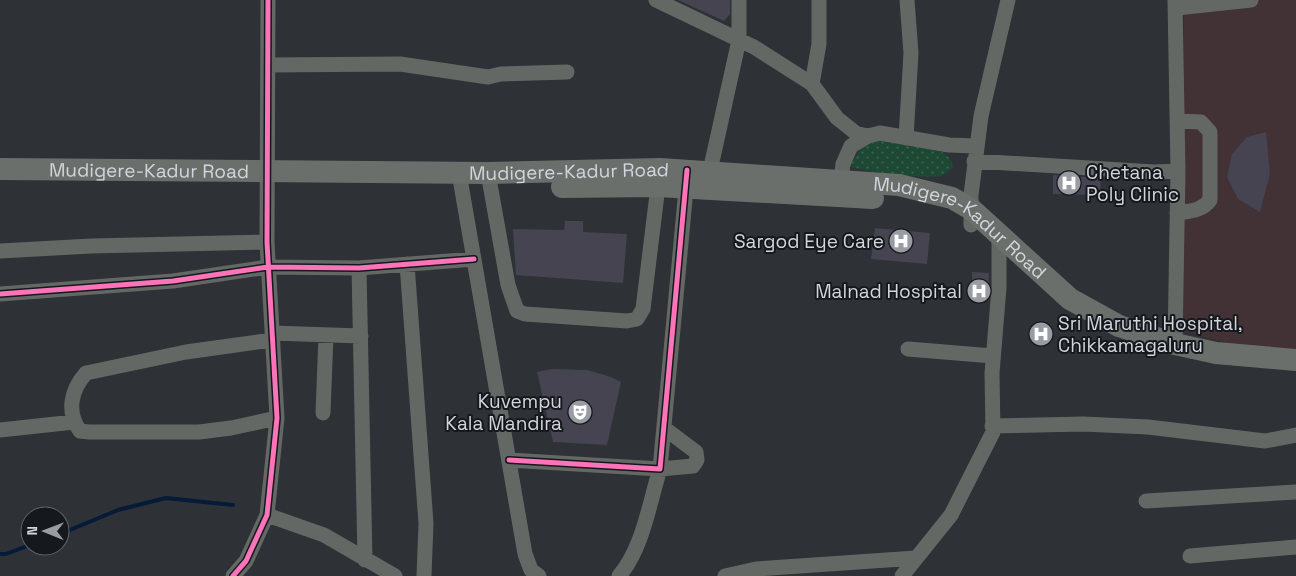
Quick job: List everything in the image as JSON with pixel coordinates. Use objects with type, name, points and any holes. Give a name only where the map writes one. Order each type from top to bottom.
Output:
[{"type":"highway","name":"Mudigere-Kadur Road","points":[[0,169],[268,178],[489,180],[659,177],[899,200],[944,209],[971,217]]},
{"type":"highway","name":"Mudigere-Kadur Road","points":[[687,179],[710,171],[841,180],[899,185],[952,198],[971,217],[1070,299],[1119,326],[1174,344],[1216,353],[1296,360]]},
{"type":"highway","name":"Mudigere-Kadur Road","points":[[0,184],[268,178]]},
{"type":"highway","name":"Mudigere-Kadur Road","points":[[999,240],[1035,284],[1085,323],[1128,345],[1196,364],[1296,373]]},
{"type":"street","points":[[233,576],[246,561],[268,515],[277,418],[267,242],[268,0]]},
{"type":"street","points":[[656,0],[740,40],[812,84],[837,118],[857,134],[868,136]]},
{"type":"street","points":[[710,171],[740,40],[739,0]]},
{"type":"street","points":[[812,84],[819,44],[819,0]]},
{"type":"street","points":[[906,138],[911,53],[907,0]]},
{"type":"street","points":[[971,217],[974,161],[981,116],[1008,0]]},
{"type":"street","points":[[1174,344],[1178,213],[1178,121],[1174,2],[1251,0]]},
{"type":"street","points":[[268,66],[400,64],[488,77],[501,74],[568,72]]},
{"type":"street","points":[[1178,121],[1201,122],[1210,132],[1210,200],[1206,206],[1199,210],[1178,213]]},
{"type":"street","points":[[841,180],[843,164],[851,146],[868,136],[880,133],[949,145],[976,146]]},
{"type":"street","points":[[974,161],[1154,172],[1178,171]]},
{"type":"street","points":[[489,180],[508,285],[517,311],[525,314],[627,321],[637,319],[642,310],[659,177]]},
{"type":"street","points":[[619,576],[629,564],[637,545],[660,469],[687,179]]},
{"type":"street","points":[[461,180],[525,554],[533,574]]},
{"type":"street","points":[[902,576],[950,515],[992,432],[993,356],[999,288],[999,240]]},
{"type":"street","points":[[0,251],[91,246],[267,242]]},
{"type":"street","points":[[0,294],[173,281],[268,267],[359,268],[474,259]]},
{"type":"street","points":[[407,264],[426,523],[424,576]]},
{"type":"street","points":[[359,268],[365,560]]},
{"type":"street","points":[[323,412],[326,335]]},
{"type":"street","points":[[277,418],[230,428],[199,432],[90,432],[80,430],[74,422],[74,391],[86,373],[186,352],[272,336],[360,336]]},
{"type":"street","points":[[908,349],[993,356]]},
{"type":"street","points":[[0,430],[74,422]]},
{"type":"street","points":[[992,426],[1102,425],[1148,427],[1265,440],[1296,435]]},
{"type":"street","points":[[509,460],[660,469],[693,466],[697,460],[696,452],[664,428]]},
{"type":"street","points":[[1146,501],[1296,492]]},
{"type":"street","points":[[268,515],[324,535],[392,575]]},
{"type":"street","points":[[1190,556],[1296,547]]},
{"type":"street","points":[[725,576],[756,569],[916,558]]},
{"type":"shaded area","points":[[1184,0],[1296,0],[1296,349],[1237,346],[1180,330]]},
{"type":"green space","points":[[878,140],[910,143],[934,148],[950,159],[953,167],[944,175],[933,177],[879,173],[850,166],[861,147]]},
{"type":"building","points":[[678,0],[730,0],[730,14],[724,21]]},
{"type":"building","points":[[1266,132],[1270,174],[1260,212],[1238,199],[1227,177],[1232,154],[1247,137]]},
{"type":"building","points":[[1053,175],[1101,178],[1100,195],[1053,194]]},
{"type":"building","points":[[565,221],[583,221],[583,232],[627,234],[623,283],[516,275],[513,229],[564,230]]},
{"type":"building","points":[[875,228],[930,233],[927,264],[871,259]]},
{"type":"building","points":[[972,272],[989,273],[988,300],[972,300]]},
{"type":"building","name":"Sri Maruthi Hospital, Chikkamagaluru","points":[[1039,321],[1054,331],[1042,347],[1028,337]]},
{"type":"building","name":"Kuvempu Kala Mandira","points":[[552,369],[587,370],[621,382],[607,445],[553,442],[537,372]]},
{"type":"waterway","points":[[70,530],[118,510],[166,498],[233,505]]},
{"type":"waterway","points":[[0,554],[6,554],[20,549]]},
{"type":"cycle path","points":[[233,576],[246,561],[267,515],[277,418],[267,242],[268,0]]},
{"type":"cycle path","points":[[509,460],[660,469],[687,170]]},
{"type":"cycle path","points":[[0,294],[173,281],[268,267],[359,268],[474,259]]},
{"type":"place","name":"Chetana Poly Clinic","points":[[1069,183]]},
{"type":"place","name":"Sargod Eye Care","points":[[901,241]]},
{"type":"place","name":"Malnad Hospital","points":[[979,291]]},
{"type":"place","name":"Sri Maruthi Hospital, Chikkamagaluru","points":[[1041,334]]},
{"type":"place","name":"Kuvempu Kala Mandira","points":[[580,412]]}]
